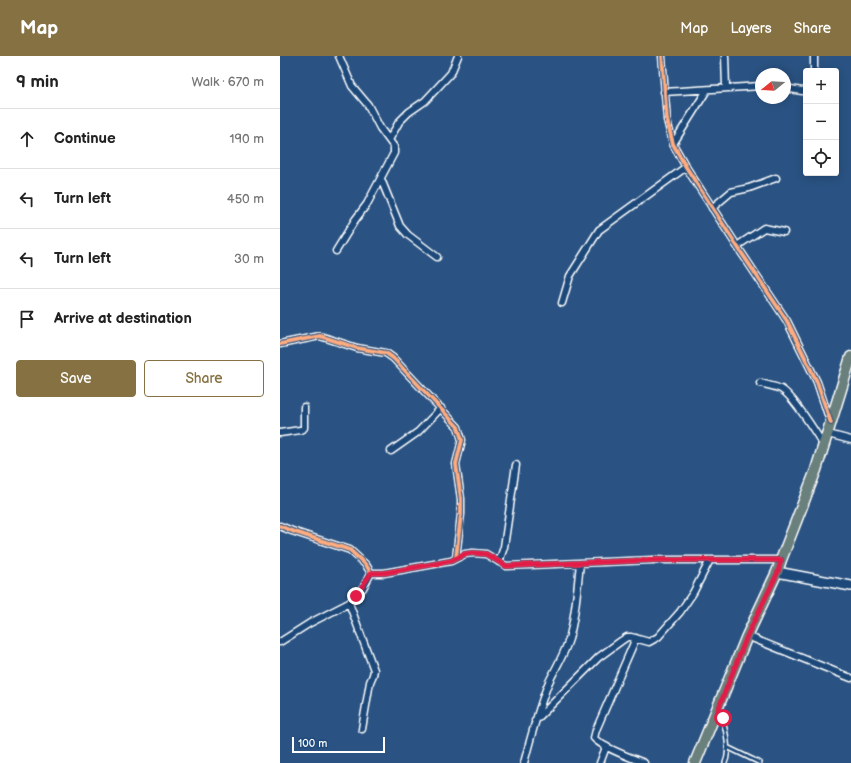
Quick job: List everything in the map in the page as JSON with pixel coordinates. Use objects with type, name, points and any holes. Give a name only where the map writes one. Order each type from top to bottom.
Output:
[{"type":"main road","points":[[695,763],[718,710],[747,636],[778,572],[781,560],[816,470],[832,423],[851,357]]},
{"type":"street","points":[[336,251],[355,220],[367,204],[394,153],[394,147],[380,128],[368,105],[352,86],[339,56]]},
{"type":"street","points":[[389,140],[399,122],[409,112],[425,101],[451,73],[458,56]]},
{"type":"street","points":[[662,56],[667,120],[673,144],[712,208],[790,327],[817,382],[832,423]]},
{"type":"street","points":[[725,56],[726,88]]},
{"type":"street","points":[[814,56],[814,68]]},
{"type":"street","points":[[664,92],[755,86]]},
{"type":"street","points":[[791,89],[803,92]]},
{"type":"street","points":[[673,144],[707,90]]},
{"type":"street","points":[[562,303],[570,276],[599,230],[686,167]]},
{"type":"street","points":[[712,208],[731,192],[749,188],[776,178]]},
{"type":"street","points":[[381,179],[400,226],[408,235],[437,257]]},
{"type":"street","points":[[737,246],[764,228],[784,232]]},
{"type":"street","points":[[280,344],[320,336],[357,348],[386,353],[393,358],[458,428],[462,440],[456,464],[461,499],[461,514],[456,558]]},
{"type":"street","points":[[760,383],[782,390],[805,417],[824,446]]},
{"type":"street","points":[[280,434],[304,428],[304,407]]},
{"type":"street","points":[[391,451],[418,432],[441,408]]},
{"type":"street","points":[[828,434],[851,440]]},
{"type":"street","points":[[499,562],[504,547],[516,464]]},
{"type":"street","points":[[280,526],[292,532],[350,550],[366,565],[371,573]]},
{"type":"street","points":[[371,573],[384,573],[451,561],[465,554],[480,553],[486,554],[506,566],[654,560],[781,560]]},
{"type":"street","points":[[535,722],[599,657],[627,638],[636,638],[649,642],[658,637],[680,612],[693,593],[710,560]]},
{"type":"street","points":[[524,763],[535,722],[549,682],[563,656],[569,638],[576,603],[580,564]]},
{"type":"street","points":[[778,572],[851,586]]},
{"type":"street","points":[[280,642],[310,623],[349,603],[360,592],[371,573]]},
{"type":"street","points":[[349,603],[374,670],[370,682],[362,729]]},
{"type":"street","points":[[747,636],[851,678]]},
{"type":"street","points":[[636,638],[594,738],[606,747],[644,763]]},
{"type":"street","points":[[600,763],[606,747]]},
{"type":"lane","points":[[718,710],[723,718],[727,747],[726,763]]},
{"type":"lane","points":[[727,747],[760,763]]},
{"type":"cycle path","points":[[662,56],[667,120],[673,144],[686,167],[787,321],[817,382],[831,423]]},
{"type":"cycle path","points":[[280,344],[320,336],[357,348],[386,353],[393,358],[458,427],[462,440],[456,464],[461,499],[461,514],[456,558]]},
{"type":"cycle path","points":[[280,526],[350,550],[366,565],[371,573],[384,573],[451,561],[465,554],[473,553],[486,554],[506,566],[653,560],[781,560]]},
{"type":"route","points":[[356,596],[363,588],[371,573],[384,573],[451,561],[465,554],[473,553],[486,554],[506,566],[654,560],[781,560],[778,572],[747,636],[718,710],[723,718]]}]
